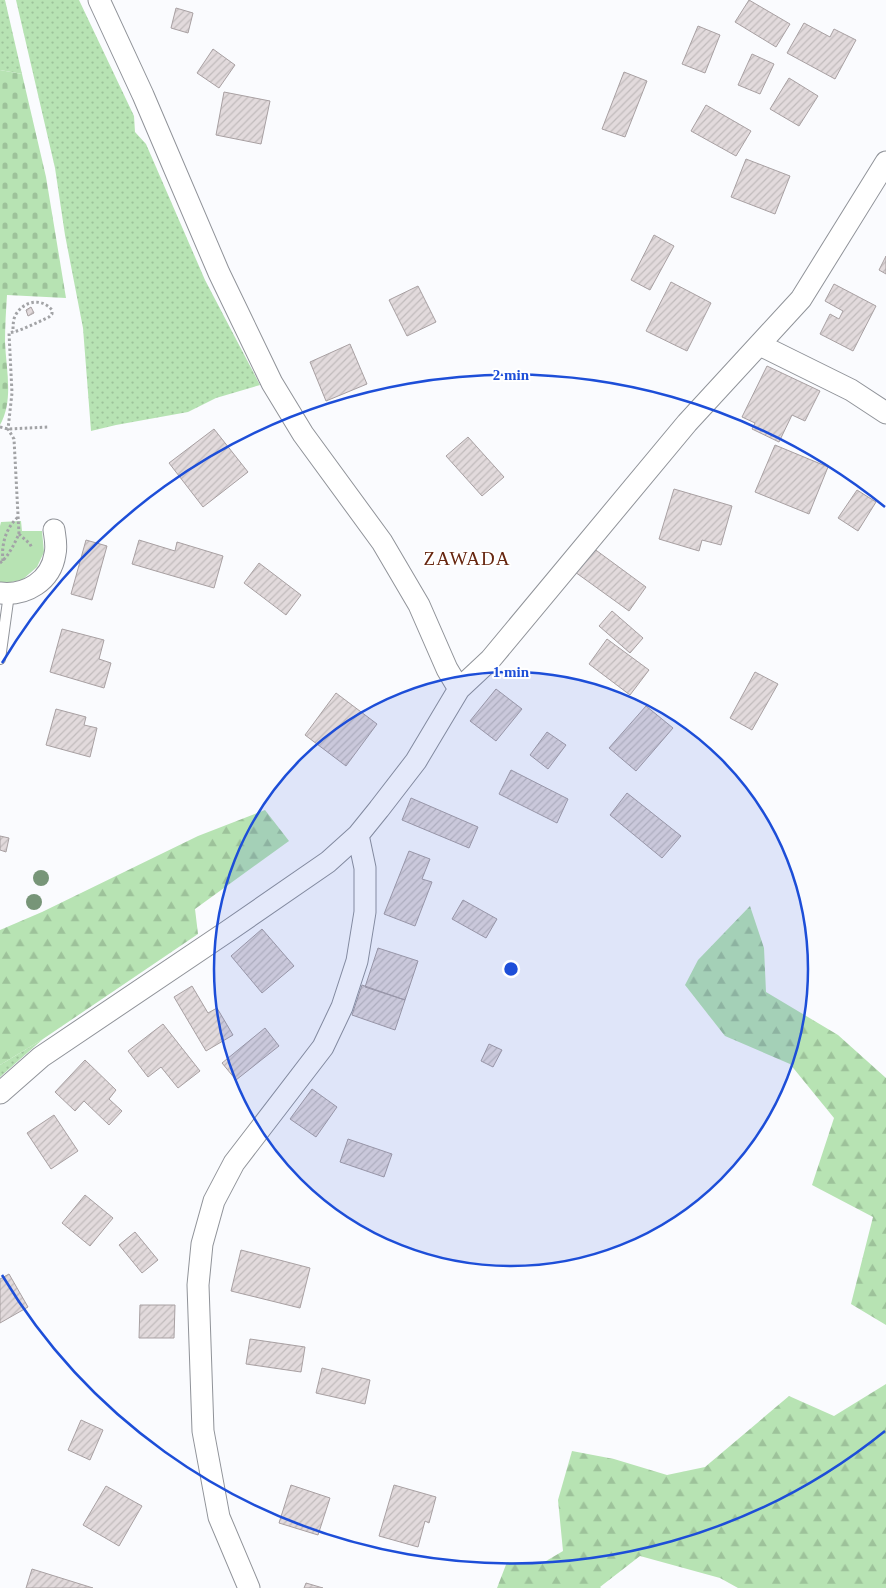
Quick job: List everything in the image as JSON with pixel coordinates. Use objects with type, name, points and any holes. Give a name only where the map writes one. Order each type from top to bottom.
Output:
[{"type":"street","points":[[99,0],[143,95],[219,273],[272,383],[303,434],[382,542],[419,605],[447,670],[459,689]]},
{"type":"street","points":[[0,1093],[41,1057],[328,862],[358,835],[416,761],[459,689],[490,660],[687,423],[801,299],[886,162]]},
{"type":"street","points":[[760,345],[851,390],[886,413]]},
{"type":"street","points":[[5,594],[39,584],[50,571],[56,553],[54,530]]},
{"type":"street","points":[[249,1588],[219,1517],[203,1431],[198,1285],[202,1244],[214,1201],[234,1163],[323,1047],[342,1007],[357,961],[366,912],[365,868],[358,835]]},
{"type":"lane","points":[[0,659],[5,594]]},
{"type":"path","points":[[1,562],[13,548],[19,534],[14,439],[8,429],[12,393],[9,332],[13,332],[23,329],[49,317],[52,314],[52,310],[44,303],[37,302],[22,306],[15,316],[13,332]]},
{"type":"path","points":[[0,427],[8,429],[48,426]]},
{"type":"path","points":[[1,562],[5,535],[18,517]]},
{"type":"path","points":[[19,534],[30,544],[34,552]]},
{"type":"green space","points":[[0,0],[5,0],[22,74],[0,70]]},
{"type":"green space","points":[[16,0],[79,0],[134,116],[135,132],[146,144],[205,280],[260,385],[216,398],[188,412],[91,431],[83,328],[65,235],[55,168]]},
{"type":"green space","points":[[0,70],[22,74],[46,177],[66,298],[7,295],[5,342],[8,395],[7,405],[0,425]]},
{"type":"green space","points":[[21,521],[22,531],[42,531],[44,552],[37,567],[22,580],[0,584],[1,522]]},
{"type":"green space","points":[[265,810],[289,841],[195,909],[198,934],[43,1039],[0,1065],[0,930],[42,912],[198,836]]},
{"type":"green space","points":[[750,906],[764,948],[766,992],[838,1035],[886,1078],[886,1325],[851,1304],[873,1217],[812,1185],[834,1118],[790,1064],[725,1036],[685,985],[698,960]]},
{"type":"green space","points":[[43,1039],[0,1077],[0,1065]]},
{"type":"green space","points":[[886,1384],[886,1588],[738,1588],[720,1578],[640,1556],[601,1588],[497,1588],[507,1562],[541,1564],[563,1551],[558,1500],[572,1451],[614,1459],[667,1475],[705,1467],[789,1396],[834,1416]]},
{"type":"building","points":[[749,0],[790,24],[776,47],[735,22]]},
{"type":"building","points":[[176,8],[193,13],[188,33],[171,28]]},
{"type":"building","points":[[804,23],[830,37],[834,29],[856,40],[835,79],[787,53]]},
{"type":"building","points":[[698,26],[720,35],[705,73],[682,64]]},
{"type":"building","points":[[213,49],[235,65],[219,88],[197,73]]},
{"type":"building","points":[[752,54],[774,64],[760,94],[738,85]]},
{"type":"building","points":[[624,72],[647,81],[625,137],[602,129]]},
{"type":"building","points":[[789,78],[818,96],[799,126],[770,109]]},
{"type":"building","points":[[224,92],[270,101],[261,144],[216,135]]},
{"type":"building","points":[[706,105],[751,131],[736,156],[691,131]]},
{"type":"building","points":[[746,159],[790,176],[775,214],[731,197]]},
{"type":"building","points":[[654,235],[674,246],[650,290],[631,280]]},
{"type":"building","points":[[886,256],[886,274],[879,270]]},
{"type":"building","points":[[671,282],[711,303],[687,351],[646,331]]},
{"type":"building","points":[[834,284],[876,306],[853,351],[820,334],[830,314],[839,319],[843,311],[825,301]]},
{"type":"building","points":[[418,286],[436,322],[407,336],[389,300]]},
{"type":"building","points":[[31,307],[34,313],[28,316],[26,310]]},
{"type":"building","points":[[350,344],[367,384],[326,401],[310,362]]},
{"type":"building","points":[[767,366],[820,391],[805,421],[792,415],[779,442],[752,429],[755,423],[742,417]]},
{"type":"building","points":[[214,429],[248,472],[203,507],[169,463]]},
{"type":"building","points":[[468,437],[504,477],[482,496],[446,456]]},
{"type":"building","points":[[775,445],[828,467],[809,514],[755,492]]},
{"type":"building","points":[[674,489],[732,506],[721,545],[702,540],[699,551],[659,539]]},
{"type":"building","points":[[857,490],[876,502],[858,531],[838,518]]},
{"type":"building","points":[[86,540],[107,546],[92,600],[71,594]]},
{"type":"building","points":[[139,540],[175,551],[177,542],[223,556],[214,588],[132,564]]},
{"type":"building","points":[[593,548],[646,587],[629,611],[575,572]]},
{"type":"building","points":[[259,563],[301,595],[286,615],[244,583]]},
{"type":"building","points":[[612,611],[643,638],[630,653],[599,626]]},
{"type":"building","points":[[62,629],[104,640],[99,659],[111,663],[104,688],[50,672]]},
{"type":"building","points":[[607,639],[649,670],[630,695],[589,664]]},
{"type":"building","points":[[755,672],[778,684],[752,730],[730,718]]},
{"type":"building","points":[[496,689],[522,709],[496,741],[470,721]]},
{"type":"building","points":[[336,693],[377,724],[346,766],[305,735]]},
{"type":"building","points":[[646,706],[673,728],[636,771],[609,748]]},
{"type":"building","points":[[56,709],[86,717],[84,725],[97,728],[90,757],[46,745]]},
{"type":"building","points":[[547,732],[566,745],[548,769],[530,755]]},
{"type":"building","points":[[511,770],[568,799],[557,823],[499,794]]},
{"type":"building","points":[[627,793],[681,836],[662,858],[610,815]]},
{"type":"building","points":[[411,798],[478,827],[469,848],[402,820]]},
{"type":"building","points":[[0,836],[9,838],[6,852],[0,850]]},
{"type":"building","points":[[409,851],[430,859],[422,879],[432,882],[415,926],[384,914]]},
{"type":"building","points":[[463,900],[497,919],[486,938],[452,919]]},
{"type":"building","points":[[262,929],[294,966],[262,993],[231,956]]},
{"type":"building","points":[[378,948],[418,961],[405,1000],[365,987]]},
{"type":"building","points":[[362,985],[405,1000],[395,1030],[352,1015]]},
{"type":"building","points":[[192,986],[208,1013],[217,1008],[233,1035],[206,1051],[174,997]]},
{"type":"building","points":[[163,1024],[200,1071],[178,1088],[161,1067],[148,1077],[128,1051]]},
{"type":"building","points":[[265,1028],[279,1046],[236,1080],[222,1063]]},
{"type":"building","points":[[489,1044],[502,1050],[493,1067],[481,1061]]},
{"type":"building","points":[[85,1060],[116,1090],[109,1099],[122,1111],[109,1125],[84,1101],[75,1111],[55,1092]]},
{"type":"building","points":[[312,1089],[337,1107],[316,1137],[290,1119]]},
{"type":"building","points":[[54,1115],[78,1151],[51,1169],[27,1133]]},
{"type":"building","points":[[348,1139],[392,1154],[384,1177],[340,1162]]},
{"type":"building","points":[[85,1195],[113,1218],[90,1246],[62,1223]]},
{"type":"building","points":[[135,1232],[158,1260],[142,1273],[119,1245]]},
{"type":"building","points":[[241,1250],[310,1268],[300,1308],[231,1291]]},
{"type":"building","points":[[9,1274],[28,1307],[0,1323],[0,1279]]},
{"type":"building","points":[[140,1305],[175,1305],[174,1338],[139,1338]]},
{"type":"building","points":[[250,1339],[305,1347],[301,1372],[246,1364]]},
{"type":"building","points":[[322,1368],[370,1380],[365,1404],[316,1393]]},
{"type":"building","points":[[81,1420],[103,1430],[90,1460],[68,1450]]},
{"type":"building","points":[[291,1485],[330,1498],[318,1535],[279,1523]]},
{"type":"building","points":[[394,1485],[436,1497],[429,1523],[425,1521],[418,1547],[379,1536]]},
{"type":"building","points":[[106,1486],[142,1506],[119,1546],[83,1525]]},
{"type":"building","points":[[32,1569],[93,1588],[26,1588]]},
{"type":"building","points":[[306,1583],[323,1588],[304,1588]]},
{"type":"district","name":"ZAWADA","points":[[467,558]]}]
